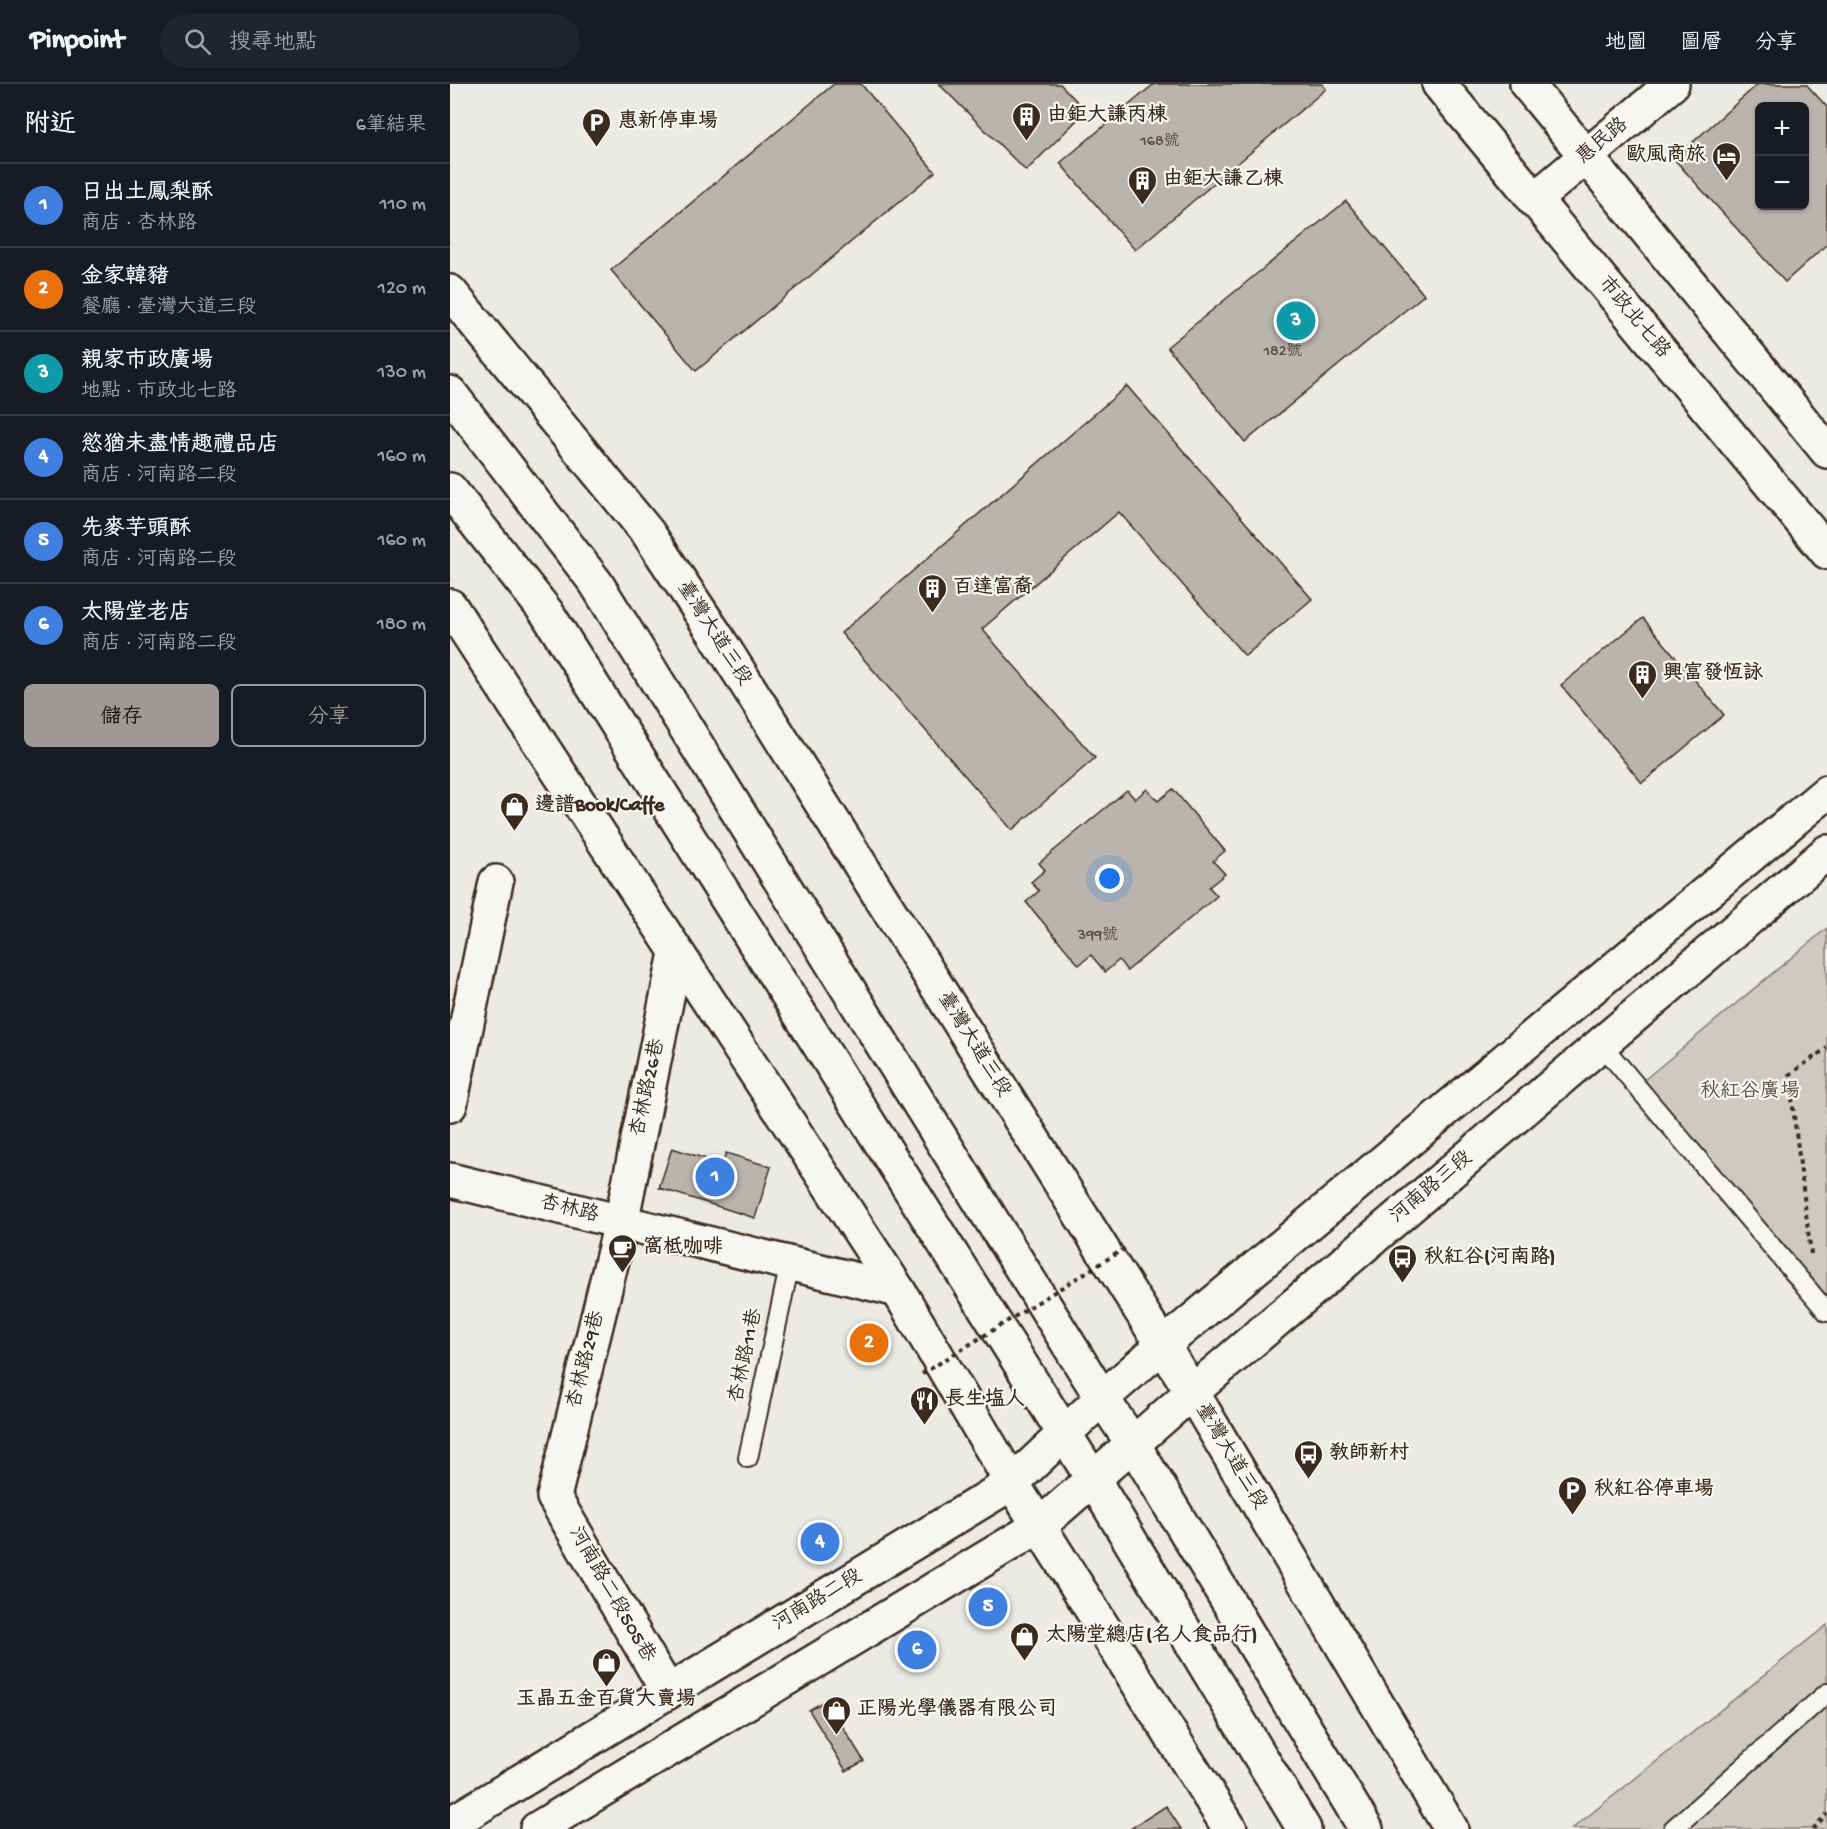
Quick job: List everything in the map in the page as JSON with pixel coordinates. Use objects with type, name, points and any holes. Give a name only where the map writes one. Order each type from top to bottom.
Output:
[{"type":"main road","name":"市政北七路","points":[[1439,84],[1827,552]]},
{"type":"main road","points":[[1527,84],[1827,451]]},
{"type":"main road","name":"惠民路","points":[[1534,200],[1672,84]]},
{"type":"main road","name":"臺灣大道三段","points":[[450,292],[648,533],[717,637],[1192,1392],[1451,1829]]},
{"type":"main road","points":[[450,393],[596,583],[1102,1398],[1133,1444],[1366,1829]]},
{"type":"main road","points":[[450,490],[547,613],[1093,1479],[1305,1829]]},
{"type":"main road","points":[[450,606],[898,1290],[1012,1483],[1230,1829]]},
{"type":"main road","points":[[1162,1346],[1827,792]]},
{"type":"main road","name":"河南路三段","points":[[1040,1526],[1192,1392],[1827,852]]},
{"type":"main road","points":[[450,1105],[496,882]]},
{"type":"main road","name":"杏林路26巷","points":[[621,1223],[676,953]]},
{"type":"main road","name":"杏林路","points":[[450,1180],[898,1290]]},
{"type":"main road","name":"杏林路29巷","points":[[554,1497],[621,1223]]},
{"type":"main road","name":"河南路二段","points":[[450,1824],[1012,1483],[1102,1398],[1162,1346]]},
{"type":"main road","name":"河南路二段505巷","points":[[554,1497],[668,1692]]},
{"type":"main road","points":[[537,1829],[1040,1526]]},
{"type":"lane","points":[[1601,1044],[1822,1306]]},
{"type":"lane","name":"杏林路11巷","points":[[748,1458],[790,1263]]},
{"type":"lane","points":[[1673,1829],[1827,1693]]},
{"type":"path","points":[[1822,1306],[1789,1075],[1827,1048]]},
{"type":"path","points":[[922,1374],[1127,1247]]},
{"type":"path","points":[[1813,1829],[1827,1814]]},
{"type":"green space","name":"秋紅谷廣場","points":[[1827,928],[1827,1319],[1644,1080]]},
{"type":"green space","points":[[1827,1625],[1827,1829],[1572,1829]]},
{"type":"building","points":[[834,84],[861,84],[935,172],[696,371],[611,270]]},
{"type":"building","name":"由鉅大謙丙棟","points":[[939,84],[1060,84],[1086,111],[1026,171]]},
{"type":"building","name":"由鉅大謙乙棟","points":[[1154,84],[1322,84],[1326,89],[1135,250],[1060,163]]},
{"type":"building","name":"歐風商旅","points":[[1758,84],[1806,84],[1827,107],[1827,244],[1785,282],[1674,159]]},
{"type":"building","points":[[1346,201],[1424,295],[1245,442],[1167,347]]},
{"type":"building","name":"百達富裔","points":[[1127,386],[1312,599],[1245,656],[1119,512],[982,629],[1095,758],[1012,830],[841,633]]},
{"type":"building","name":"興富發恆詠","points":[[1643,618],[1724,715],[1642,783],[1561,685]]},
{"type":"building","points":[[1147,789],[1158,801],[1173,789],[1225,851],[1213,861],[1225,874],[1209,887],[1217,896],[1127,971],[1119,960],[1105,972],[1091,955],[1079,965],[1026,902],[1039,891],[1031,882],[1045,870],[1039,863],[1127,790],[1135,799]]},
{"type":"building","points":[[672,1148],[722,1164],[726,1153],[771,1167],[755,1218],[659,1188]]},
{"type":"building","name":"正陽光學儀器有限公司","points":[[826,1700],[864,1761],[846,1771],[809,1710]]},
{"type":"building","points":[[1166,1806],[1181,1829],[1130,1829]]},
{"type":"place","name":"由鉅大謙丙棟","points":[[1026,142]]},
{"type":"place","name":"惠新停車場","points":[[597,148]]},
{"type":"place","name":"歐風商旅","points":[[1727,182]]},
{"type":"place","name":"由鉅大謙乙棟","points":[[1142,206]]},
{"type":"place","name":"親家市政廣場","points":[[1296,321]]},
{"type":"place","name":"百達富裔","points":[[932,614]]},
{"type":"place","name":"興富發恆詠","points":[[1642,700]]},
{"type":"place","name":"邊譜Book/Caffe","points":[[514,832]]},
{"type":"place","name":"日出土鳳梨酥","points":[[715,1177]]},
{"type":"place","name":"窩柢咖啡","points":[[622,1274]]},
{"type":"place","name":"秋紅谷(河南路)","points":[[1403,1284]]},
{"type":"place","name":"金家韓豬","points":[[869,1343]]},
{"type":"place","name":"長生塩人","points":[[924,1426]]},
{"type":"place","name":"教師新村","points":[[1308,1480]]},
{"type":"place","name":"秋紅谷停車場","points":[[1573,1516]]},
{"type":"place","name":"慾猶未盡情趣禮品店","points":[[820,1542]]},
{"type":"place","name":"先麥芋頭酥","points":[[988,1607]]},
{"type":"place","name":"太陽堂老店","points":[[917,1650]]},
{"type":"place","name":"太陽堂總店(名人食品行)","points":[[1025,1662]]},
{"type":"place","name":"玉晶五金百貨大賣場","points":[[606,1688]]},
{"type":"place","name":"正陽光學儀器有限公司","points":[[836,1736]]}]
